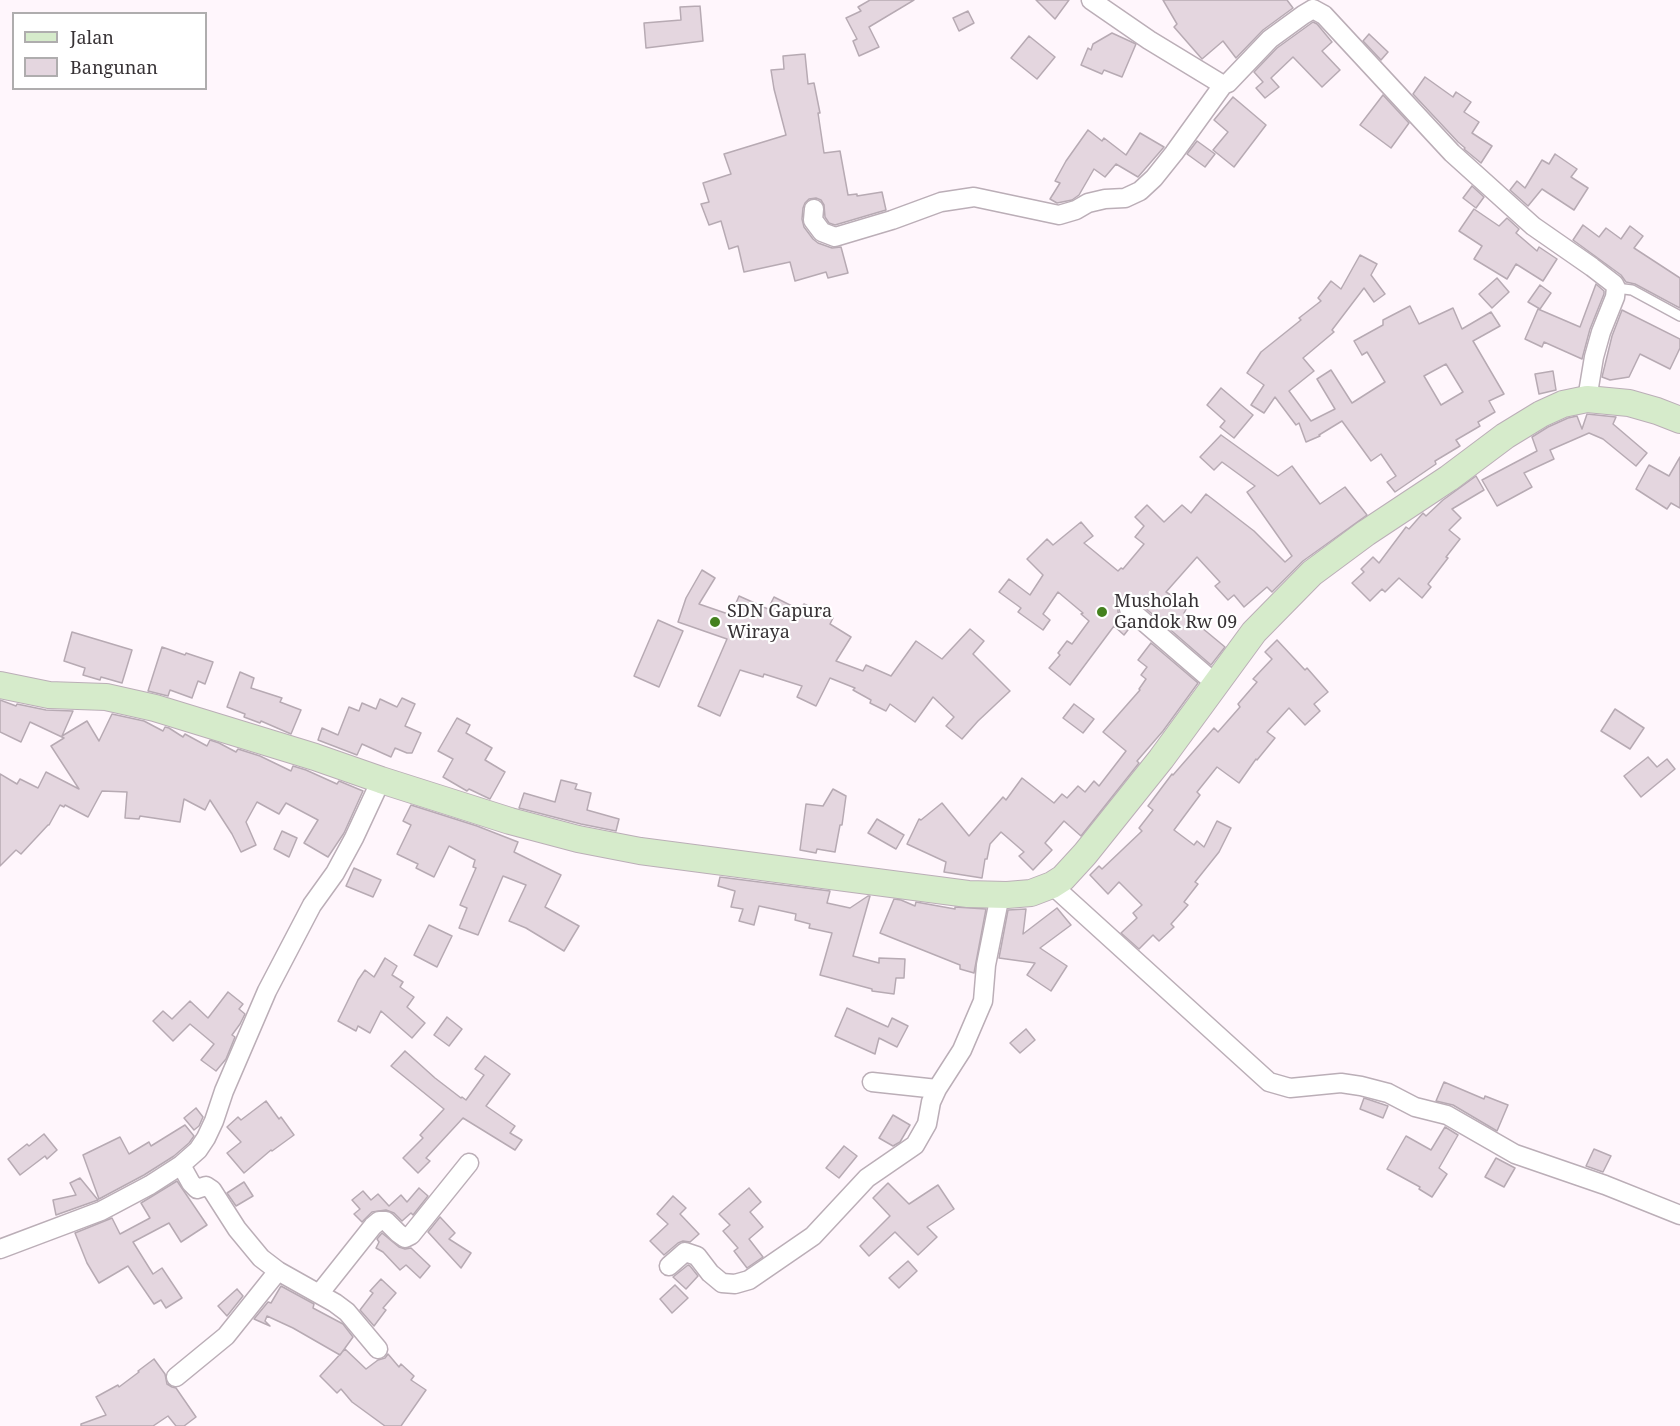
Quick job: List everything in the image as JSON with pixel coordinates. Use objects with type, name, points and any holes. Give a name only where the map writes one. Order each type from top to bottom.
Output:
[{"type":"main road","points":[[0,685],[49,694],[106,697],[155,708],[315,757],[510,821],[578,839],[639,851],[968,894],[1031,893],[1065,877],[1085,854],[1161,759],[1254,632],[1312,573],[1366,532],[1449,478],[1505,436],[1541,414],[1563,404],[1587,399],[1629,403],[1680,420]]},
{"type":"street","points":[[1091,0],[1149,40],[1223,85]]},
{"type":"street","points":[[814,209],[813,220],[822,232],[835,237],[941,202],[974,197],[1059,215],[1076,210],[1088,203],[1125,198],[1140,191],[1154,178],[1223,85],[1270,39],[1313,9],[1324,15],[1452,153],[1533,226],[1614,284],[1616,288],[1594,357],[1587,399]]},
{"type":"street","points":[[1128,609],[1216,684]]},
{"type":"street","points":[[0,1249],[101,1211],[150,1185],[181,1165],[198,1150],[214,1121],[224,1091],[267,991],[312,905],[335,873],[381,780]]},
{"type":"street","points":[[1052,885],[1269,1082],[1290,1088],[1341,1083],[1388,1093],[1415,1107],[1447,1115],[1515,1154],[1605,1185],[1680,1215]]},
{"type":"street","points":[[669,1266],[685,1252],[698,1256],[710,1273],[722,1283],[735,1284],[749,1280],[813,1236],[867,1178],[915,1145],[927,1124],[931,1102],[937,1089],[962,1050],[983,1001],[986,965],[1000,895]]},
{"type":"street","points":[[872,1082],[937,1089]]},
{"type":"street","points":[[319,1294],[379,1221],[386,1221],[405,1238],[411,1235],[469,1163]]},
{"type":"street","points":[[181,1165],[197,1189],[206,1186],[212,1190],[237,1230],[261,1257],[278,1271],[347,1312],[378,1349]]},
{"type":"street","points":[[176,1377],[226,1336],[278,1271]]},
{"type":"lane","points":[[1616,288],[1632,290],[1680,316]]},
{"type":"building","points":[[870,0],[914,0],[869,27],[879,47],[859,56],[853,41],[857,39],[846,18],[861,11],[858,7]]},
{"type":"building","points":[[1036,0],[1069,0],[1055,19]]},
{"type":"building","points":[[1163,0],[1287,0],[1293,8],[1263,30],[1236,58],[1223,41],[1202,59],[1174,27],[1177,24]]},
{"type":"building","points":[[700,6],[703,41],[646,48],[644,23],[681,20],[680,7]]},
{"type":"building","points":[[968,11],[974,23],[959,31],[953,18]]},
{"type":"building","points":[[1313,22],[1332,42],[1322,51],[1340,70],[1322,87],[1293,57],[1271,78],[1279,87],[1265,98],[1256,88],[1263,82],[1254,72],[1277,48]]},
{"type":"building","points":[[1112,33],[1136,44],[1122,77],[1104,70],[1102,74],[1081,65],[1088,48],[1091,50],[1093,44]]},
{"type":"building","points":[[1369,34],[1388,52],[1381,60],[1363,41]]},
{"type":"building","points":[[1029,36],[1055,57],[1037,79],[1011,58]]},
{"type":"building","points":[[805,54],[808,84],[814,83],[820,113],[818,113],[824,153],[840,151],[848,195],[882,192],[886,210],[835,225],[829,223],[825,217],[821,200],[809,199],[803,208],[804,227],[818,243],[832,248],[841,247],[848,273],[828,278],[826,272],[795,281],[790,262],[744,272],[738,246],[729,249],[721,221],[709,225],[701,204],[709,202],[703,183],[731,174],[724,154],[786,135],[771,70],[784,69],[783,56]]},
{"type":"building","points":[[1425,77],[1453,97],[1456,92],[1471,102],[1464,112],[1479,122],[1472,133],[1492,146],[1481,163],[1464,149],[1413,94]]},
{"type":"building","points":[[1383,95],[1409,123],[1391,148],[1360,125]]},
{"type":"building","points":[[1233,97],[1266,125],[1234,167],[1213,150],[1228,132],[1214,120]]},
{"type":"building","points":[[1088,130],[1102,141],[1104,138],[1126,155],[1140,133],[1164,147],[1138,177],[1116,164],[1105,177],[1094,169],[1079,195],[1072,200],[1057,203],[1050,199],[1060,183],[1055,181]]},
{"type":"building","points":[[1197,141],[1215,154],[1205,167],[1187,154]]},
{"type":"building","points":[[1555,154],[1577,169],[1571,177],[1588,188],[1574,210],[1542,189],[1528,206],[1510,190],[1517,181],[1525,188],[1542,160],[1549,164]]},
{"type":"building","points":[[1472,186],[1484,197],[1476,208],[1463,198]]},
{"type":"building","points":[[1474,209],[1499,226],[1507,218],[1519,229],[1516,233],[1537,251],[1539,247],[1557,259],[1543,281],[1516,264],[1507,279],[1474,259],[1482,246],[1459,231]]},
{"type":"building","points":[[1583,225],[1599,237],[1606,228],[1621,239],[1630,226],[1643,236],[1634,248],[1680,278],[1680,308],[1635,284],[1626,282],[1621,275],[1573,240]]},
{"type":"building","points":[[1360,255],[1377,264],[1371,275],[1385,294],[1374,302],[1364,288],[1332,330],[1334,332],[1303,358],[1314,371],[1289,391],[1311,421],[1335,409],[1317,379],[1331,370],[1352,403],[1385,382],[1367,352],[1362,355],[1354,341],[1383,325],[1383,320],[1410,306],[1419,324],[1453,308],[1462,329],[1491,312],[1500,326],[1473,341],[1504,394],[1489,401],[1495,412],[1478,422],[1480,426],[1456,440],[1460,446],[1435,461],[1436,464],[1395,492],[1387,482],[1396,476],[1381,454],[1371,461],[1342,421],[1320,436],[1306,442],[1299,423],[1296,425],[1275,397],[1264,413],[1251,405],[1264,385],[1247,373],[1261,352],[1321,301],[1318,298],[1331,281],[1341,289]],"holes":[[[1446,364],[1463,392],[1441,405],[1424,376]]]},
{"type":"building","points":[[1497,278],[1509,292],[1492,308],[1479,294]]},
{"type":"building","points":[[1596,284],[1604,291],[1604,294],[1590,329],[1582,359],[1544,342],[1542,347],[1525,339],[1538,309],[1580,327]]},
{"type":"building","points":[[1540,285],[1551,293],[1540,309],[1528,302]]},
{"type":"building","points":[[1622,310],[1680,339],[1680,348],[1670,369],[1640,354],[1629,377],[1610,380],[1602,377],[1612,336]]},
{"type":"building","points":[[1553,371],[1556,390],[1539,394],[1535,374]]},
{"type":"building","points":[[1221,388],[1253,415],[1234,438],[1220,427],[1225,421],[1207,405]]},
{"type":"building","points":[[1587,414],[1616,417],[1613,424],[1647,453],[1636,466],[1603,439],[1589,433],[1550,450],[1554,459],[1524,473],[1532,487],[1497,506],[1482,480],[1537,451],[1532,437],[1548,427],[1577,416],[1582,429]]},
{"type":"building","points":[[1221,435],[1278,476],[1292,466],[1320,504],[1345,487],[1367,515],[1303,561],[1272,592],[1267,587],[1244,607],[1234,595],[1228,600],[1215,586],[1220,582],[1197,557],[1166,592],[1188,606],[1184,613],[1225,647],[1211,665],[1136,600],[1126,598],[1120,602],[1118,612],[1131,626],[1124,635],[1114,626],[1070,685],[1049,668],[1060,655],[1058,653],[1067,641],[1072,644],[1089,621],[1081,614],[1083,613],[1058,592],[1043,614],[1050,620],[1043,630],[1018,612],[1021,608],[999,592],[1009,579],[1030,595],[1043,575],[1027,559],[1047,539],[1053,545],[1081,522],[1093,536],[1084,543],[1118,571],[1123,569],[1144,544],[1135,537],[1144,526],[1135,517],[1147,505],[1164,522],[1182,505],[1191,513],[1206,494],[1254,531],[1285,562],[1292,556],[1247,492],[1255,486],[1222,462],[1214,470],[1200,457]]},
{"type":"building","points":[[1680,457],[1680,508],[1671,503],[1667,509],[1636,489],[1649,465],[1669,476]]},
{"type":"building","points":[[1476,476],[1484,490],[1452,509],[1461,518],[1449,530],[1460,539],[1428,584],[1431,587],[1422,598],[1399,578],[1385,592],[1382,589],[1370,601],[1352,583],[1364,572],[1361,569],[1373,557],[1379,563],[1406,527],[1409,529],[1423,513],[1426,516],[1443,500]]},
{"type":"building","points":[[702,570],[715,578],[699,604],[731,615],[739,596],[768,609],[774,597],[800,610],[804,604],[833,618],[830,624],[851,637],[836,661],[863,671],[866,665],[891,676],[916,641],[942,659],[970,629],[984,641],[973,654],[1010,691],[962,739],[946,726],[954,717],[933,697],[915,722],[890,704],[886,711],[870,703],[871,700],[853,690],[855,688],[830,678],[816,706],[797,697],[802,686],[764,674],[763,677],[740,670],[720,716],[698,706],[727,639],[678,622],[686,598]]},
{"type":"building","name":"SDN Gapura Wiraya","points":[[658,620],[683,631],[659,687],[634,676]]},
{"type":"building","points":[[72,632],[132,650],[122,683],[83,675],[85,668],[64,661]]},
{"type":"building","points":[[1277,640],[1305,670],[1307,668],[1328,692],[1314,704],[1320,711],[1305,725],[1289,708],[1267,732],[1275,738],[1239,783],[1217,767],[1197,792],[1200,795],[1174,830],[1194,845],[1197,841],[1204,847],[1217,821],[1231,828],[1219,852],[1195,882],[1198,884],[1184,902],[1188,905],[1171,924],[1174,927],[1159,941],[1153,935],[1139,949],[1121,933],[1137,918],[1133,913],[1142,905],[1119,882],[1108,894],[1090,875],[1099,866],[1102,869],[1142,831],[1139,828],[1153,810],[1148,806],[1172,774],[1214,728],[1218,732],[1240,707],[1238,704],[1257,682],[1253,679],[1272,659],[1265,652]]},
{"type":"building","points":[[1151,643],[1198,683],[1081,836],[1064,821],[1045,843],[1052,850],[1033,870],[1019,856],[1024,852],[1001,832],[990,844],[982,878],[944,872],[946,862],[907,844],[919,819],[921,820],[942,803],[969,836],[1003,797],[1006,800],[1022,778],[1054,803],[1062,794],[1067,798],[1078,786],[1085,792],[1094,781],[1099,786],[1126,751],[1103,732],[1140,690],[1146,679],[1141,675],[1147,667],[1138,660]]},
{"type":"building","points":[[162,647],[213,662],[205,684],[198,681],[192,698],[170,690],[168,696],[148,691]]},
{"type":"building","points":[[240,672],[254,678],[251,688],[282,698],[280,702],[301,710],[291,734],[261,721],[260,723],[244,717],[245,714],[227,707]]},
{"type":"building","points":[[402,698],[415,704],[405,726],[421,733],[412,753],[395,748],[391,757],[362,744],[357,755],[318,740],[322,728],[338,735],[349,707],[359,711],[362,703],[376,709],[380,699],[397,707]]},
{"type":"building","points":[[0,700],[16,706],[17,704],[46,710],[73,711],[62,736],[87,721],[99,741],[112,714],[144,721],[163,731],[165,727],[169,728],[183,737],[185,734],[207,746],[210,740],[236,752],[238,749],[260,756],[291,771],[293,766],[337,784],[339,781],[363,791],[344,833],[328,857],[304,843],[318,820],[286,803],[279,814],[257,802],[246,822],[256,845],[241,852],[210,800],[205,810],[184,799],[180,822],[140,816],[139,819],[125,818],[127,792],[102,791],[88,817],[65,805],[64,807],[60,805],[49,825],[21,854],[16,850],[0,866],[0,774],[17,784],[20,779],[38,788],[46,772],[79,789],[51,746],[64,738],[30,722],[21,742],[0,732]]},
{"type":"building","points":[[1074,704],[1094,719],[1083,733],[1063,718]]},
{"type":"building","points":[[1615,709],[1644,728],[1630,749],[1601,731]]},
{"type":"building","points":[[457,718],[470,725],[466,733],[492,748],[485,760],[505,772],[490,799],[469,789],[467,791],[443,777],[453,759],[438,751]]},
{"type":"building","points":[[1648,757],[1657,767],[1667,759],[1675,769],[1641,797],[1624,776]]},
{"type":"building","points":[[561,780],[577,784],[575,789],[591,793],[587,810],[619,819],[616,831],[519,808],[524,793],[555,802]]},
{"type":"building","points":[[833,789],[846,796],[835,852],[817,849],[816,853],[800,850],[806,804],[823,806]]},
{"type":"building","points":[[411,805],[518,842],[514,852],[561,875],[545,907],[579,926],[564,951],[526,928],[509,921],[526,885],[503,876],[478,935],[459,928],[467,908],[460,905],[476,868],[473,867],[475,860],[449,846],[434,877],[416,868],[418,864],[397,854],[411,825],[403,821]]},
{"type":"building","points":[[877,819],[904,835],[896,849],[868,833]]},
{"type":"building","points":[[282,831],[297,838],[289,857],[274,849]]},
{"type":"building","points":[[354,868],[381,880],[373,897],[346,886]]},
{"type":"building","points":[[720,877],[830,891],[827,903],[850,908],[870,896],[853,956],[879,963],[879,958],[905,959],[904,978],[896,978],[894,994],[872,991],[872,989],[820,975],[832,933],[809,928],[810,924],[795,920],[796,914],[759,906],[754,925],[739,921],[743,909],[731,907],[735,891],[718,886]]},
{"type":"building","points":[[894,899],[915,906],[916,902],[955,909],[955,907],[986,909],[974,973],[960,969],[960,965],[880,933]]},
{"type":"building","points":[[1057,908],[1071,925],[1040,948],[1067,966],[1051,991],[1027,975],[1035,963],[999,958],[1008,910],[1026,909],[1023,934]]},
{"type":"building","points":[[429,925],[452,936],[437,967],[414,955]]},
{"type":"building","points":[[385,958],[397,966],[392,975],[403,982],[400,987],[414,997],[407,1007],[425,1023],[412,1038],[381,1011],[370,1033],[358,1026],[356,1031],[338,1021],[365,970],[374,977]]},
{"type":"building","points":[[228,992],[243,1004],[239,1009],[245,1014],[232,1035],[235,1037],[226,1059],[216,1071],[201,1060],[214,1044],[190,1024],[173,1041],[153,1021],[163,1011],[172,1019],[190,1001],[208,1018]]},
{"type":"building","points":[[847,1008],[888,1027],[892,1018],[908,1026],[897,1047],[879,1038],[875,1054],[835,1036]]},
{"type":"building","points":[[447,1017],[462,1029],[449,1046],[434,1035]]},
{"type":"building","points":[[1026,1029],[1035,1040],[1020,1053],[1010,1043]]},
{"type":"building","points":[[405,1051],[435,1078],[466,1100],[484,1075],[475,1069],[485,1056],[510,1074],[486,1106],[515,1126],[510,1133],[522,1140],[515,1150],[463,1118],[426,1158],[430,1161],[418,1173],[403,1158],[423,1138],[420,1135],[444,1109],[391,1066]]},
{"type":"building","points":[[1444,1082],[1484,1099],[1485,1096],[1508,1105],[1497,1131],[1453,1105],[1436,1101]]},
{"type":"building","points":[[1364,1098],[1388,1106],[1383,1118],[1360,1109]]},
{"type":"building","points":[[266,1101],[294,1135],[271,1150],[244,1173],[227,1153],[241,1142],[227,1127],[238,1117],[241,1120]]},
{"type":"building","points":[[196,1108],[203,1117],[199,1126],[194,1130],[184,1118]]},
{"type":"building","points":[[893,1115],[910,1125],[900,1142],[893,1146],[879,1138]]},
{"type":"building","points":[[185,1125],[194,1136],[174,1156],[99,1199],[83,1155],[120,1137],[129,1154],[149,1142],[151,1146]]},
{"type":"building","points":[[1445,1127],[1458,1135],[1439,1168],[1447,1174],[1432,1197],[1419,1189],[1420,1187],[1387,1169],[1406,1136],[1431,1150]]},
{"type":"building","points":[[44,1134],[57,1150],[47,1159],[45,1156],[20,1175],[8,1159]]},
{"type":"building","points":[[844,1146],[857,1156],[839,1178],[826,1168]]},
{"type":"building","points":[[1594,1149],[1611,1156],[1603,1172],[1586,1166]]},
{"type":"building","points":[[1496,1158],[1515,1168],[1504,1187],[1485,1177]]},
{"type":"building","points":[[80,1178],[98,1200],[56,1215],[53,1200],[76,1195],[70,1183]]},
{"type":"building","points":[[177,1181],[207,1225],[181,1242],[169,1223],[133,1242],[153,1274],[162,1268],[182,1298],[166,1308],[161,1300],[154,1304],[128,1266],[99,1283],[87,1263],[75,1233],[112,1218],[120,1234],[150,1218],[141,1203]]},
{"type":"building","points":[[244,1182],[253,1196],[236,1206],[227,1193]]},
{"type":"building","points":[[888,1183],[909,1204],[938,1185],[954,1209],[927,1227],[937,1237],[918,1255],[895,1232],[869,1256],[860,1246],[890,1216],[873,1198]]},
{"type":"building","points":[[419,1188],[428,1196],[413,1215],[411,1213],[402,1221],[394,1213],[386,1210],[372,1212],[362,1222],[354,1214],[360,1209],[352,1200],[363,1191],[371,1200],[378,1194],[389,1206],[401,1195],[407,1202]]},
{"type":"building","points":[[749,1188],[761,1202],[750,1212],[763,1227],[749,1239],[763,1257],[747,1268],[734,1251],[738,1248],[723,1231],[730,1225],[719,1214]]},
{"type":"building","points":[[673,1196],[686,1208],[680,1214],[699,1234],[690,1242],[678,1243],[664,1255],[650,1241],[668,1224],[657,1214]]},
{"type":"building","points":[[440,1217],[455,1233],[449,1239],[471,1253],[461,1268],[428,1232]]},
{"type":"building","points":[[382,1233],[399,1247],[411,1248],[430,1266],[420,1278],[406,1265],[400,1270],[376,1248],[379,1242],[377,1239]]},
{"type":"building","points":[[908,1261],[917,1271],[899,1288],[889,1278]]},
{"type":"building","points":[[688,1265],[698,1276],[686,1289],[673,1277]]},
{"type":"building","points":[[381,1279],[396,1293],[383,1308],[386,1310],[374,1326],[360,1310],[373,1293],[370,1291]]},
{"type":"building","points":[[675,1285],[688,1298],[672,1313],[660,1299]]},
{"type":"building","points":[[281,1286],[314,1304],[313,1308],[343,1324],[353,1337],[340,1355],[267,1316],[265,1321],[270,1326],[254,1319],[268,1302],[271,1303]]},
{"type":"building","points":[[237,1289],[243,1296],[227,1316],[218,1306]]},
{"type":"building","points":[[345,1349],[366,1369],[388,1354],[399,1367],[401,1364],[414,1376],[411,1380],[426,1390],[401,1426],[385,1426],[352,1402],[341,1389],[337,1393],[320,1376]]},
{"type":"building","points":[[154,1359],[165,1374],[167,1384],[176,1388],[196,1417],[184,1426],[176,1426],[168,1416],[153,1426],[81,1426],[81,1424],[106,1415],[96,1397],[118,1385],[119,1387]]},
{"type":"place","name":"Musholah Gandok Rw 09","points":[[1102,612]]},
{"type":"place","name":"SDN Gapura Wiraya","points":[[715,622]]}]
